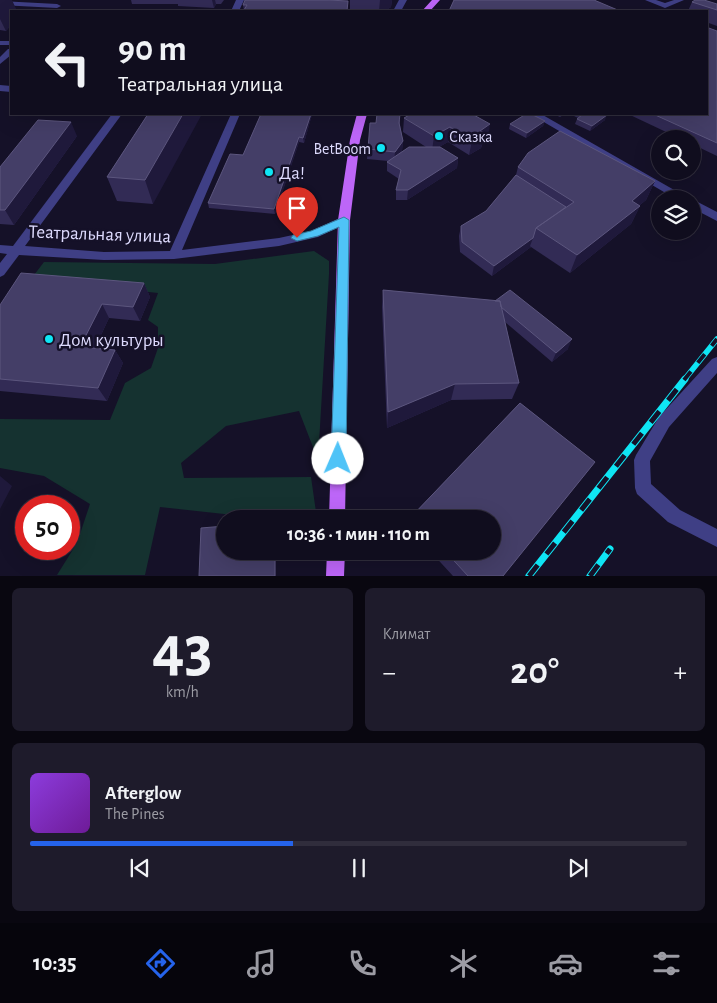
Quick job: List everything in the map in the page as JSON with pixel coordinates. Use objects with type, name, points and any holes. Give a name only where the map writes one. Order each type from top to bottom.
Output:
[{"type":"main road","points":[[427,10],[436,0]]},
{"type":"main road","points":[[337,510],[344,220],[355,140],[362,115]]},
{"type":"main road","points":[[335,576],[336,560]]},
{"type":"street","points":[[649,0],[662,8],[680,0]]},
{"type":"street","points":[[0,3],[57,6]]},
{"type":"street","points":[[0,62],[10,52]]},
{"type":"street","points":[[0,272],[116,115]]},
{"type":"street","points":[[174,255],[235,115]]},
{"type":"street","points":[[537,115],[669,190]]},
{"type":"street","points":[[701,208],[717,217]]},
{"type":"street","name":"Театральная улица","points":[[0,249],[104,256],[174,255],[280,242],[314,234],[344,220]]},
{"type":"street","points":[[717,363],[664,422],[642,460],[643,488],[674,516],[717,538]]},
{"type":"green space","points":[[314,251],[329,261],[318,460],[299,411],[226,426],[181,463],[184,478],[311,477],[316,510],[216,510],[216,513],[160,507],[145,575],[57,575],[66,560],[80,560],[80,534],[90,504],[80,498],[80,495],[75,495],[44,476],[0,468],[0,419],[110,420],[125,383],[151,368],[158,348],[158,327],[148,320],[158,293],[31,279],[44,262],[215,264]]},
{"type":"building","points":[[245,0],[348,1],[347,10],[244,10],[247,5],[243,5]]},
{"type":"building","points":[[454,0],[594,0],[618,10],[449,10]]},
{"type":"building","points":[[704,0],[717,4],[717,10],[692,2]]},
{"type":"building","points":[[708,28],[717,31],[717,143],[701,136],[701,130],[688,130],[655,115],[708,115]]},
{"type":"building","points":[[147,115],[182,115],[145,180],[107,177]]},
{"type":"building","points":[[261,115],[311,115],[303,138],[299,137],[274,209],[208,203],[230,154],[243,155]]},
{"type":"building","points":[[377,115],[400,115],[399,123],[403,141],[395,152],[368,149],[370,123],[376,123]]},
{"type":"building","points":[[409,115],[474,115],[490,124],[480,131],[484,133],[472,141],[450,127],[434,136],[404,118]]},
{"type":"building","points":[[524,115],[533,115],[545,121],[527,133],[510,124]]},
{"type":"building","points":[[582,115],[607,115],[592,126],[577,119]]},
{"type":"building","points":[[38,120],[71,122],[5,210],[0,210],[0,167]]},
{"type":"building","points":[[560,131],[655,181],[632,201],[640,206],[577,255],[536,228],[574,202],[518,167],[528,153]]},
{"type":"building","points":[[409,147],[440,147],[458,158],[408,190],[396,190],[401,170],[387,162]]},
{"type":"building","points":[[516,175],[566,207],[536,228],[533,238],[494,266],[462,242],[461,226],[486,211]]},
{"type":"building","points":[[21,273],[144,283],[133,307],[102,304],[80,347],[115,350],[98,388],[0,379],[0,305]]},
{"type":"building","points":[[383,290],[500,301],[519,383],[455,384],[388,412]]},
{"type":"building","points":[[510,290],[572,339],[556,353],[501,307],[500,301],[495,301]]},
{"type":"building","points":[[520,403],[595,462],[503,576],[468,576],[453,560],[501,560],[501,510],[418,510]]},
{"type":"building","points":[[216,527],[216,560],[275,560],[275,576],[199,576],[201,528]]},
{"type":"railway","points":[[684,380],[717,339]]},
{"type":"railway","points":[[529,576],[685,379]]},
{"type":"railway","points":[[590,576],[610,549]]},
{"type":"place","name":"Сказка","points":[[439,136]]},
{"type":"place","name":"BetBoom","points":[[381,148]]},
{"type":"place","name":"Да!","points":[[269,172]]},
{"type":"place","name":"Дом культуры","points":[[49,339]]},
{"type":"route","points":[[297,238],[314,234],[344,220],[338,459]]}]
